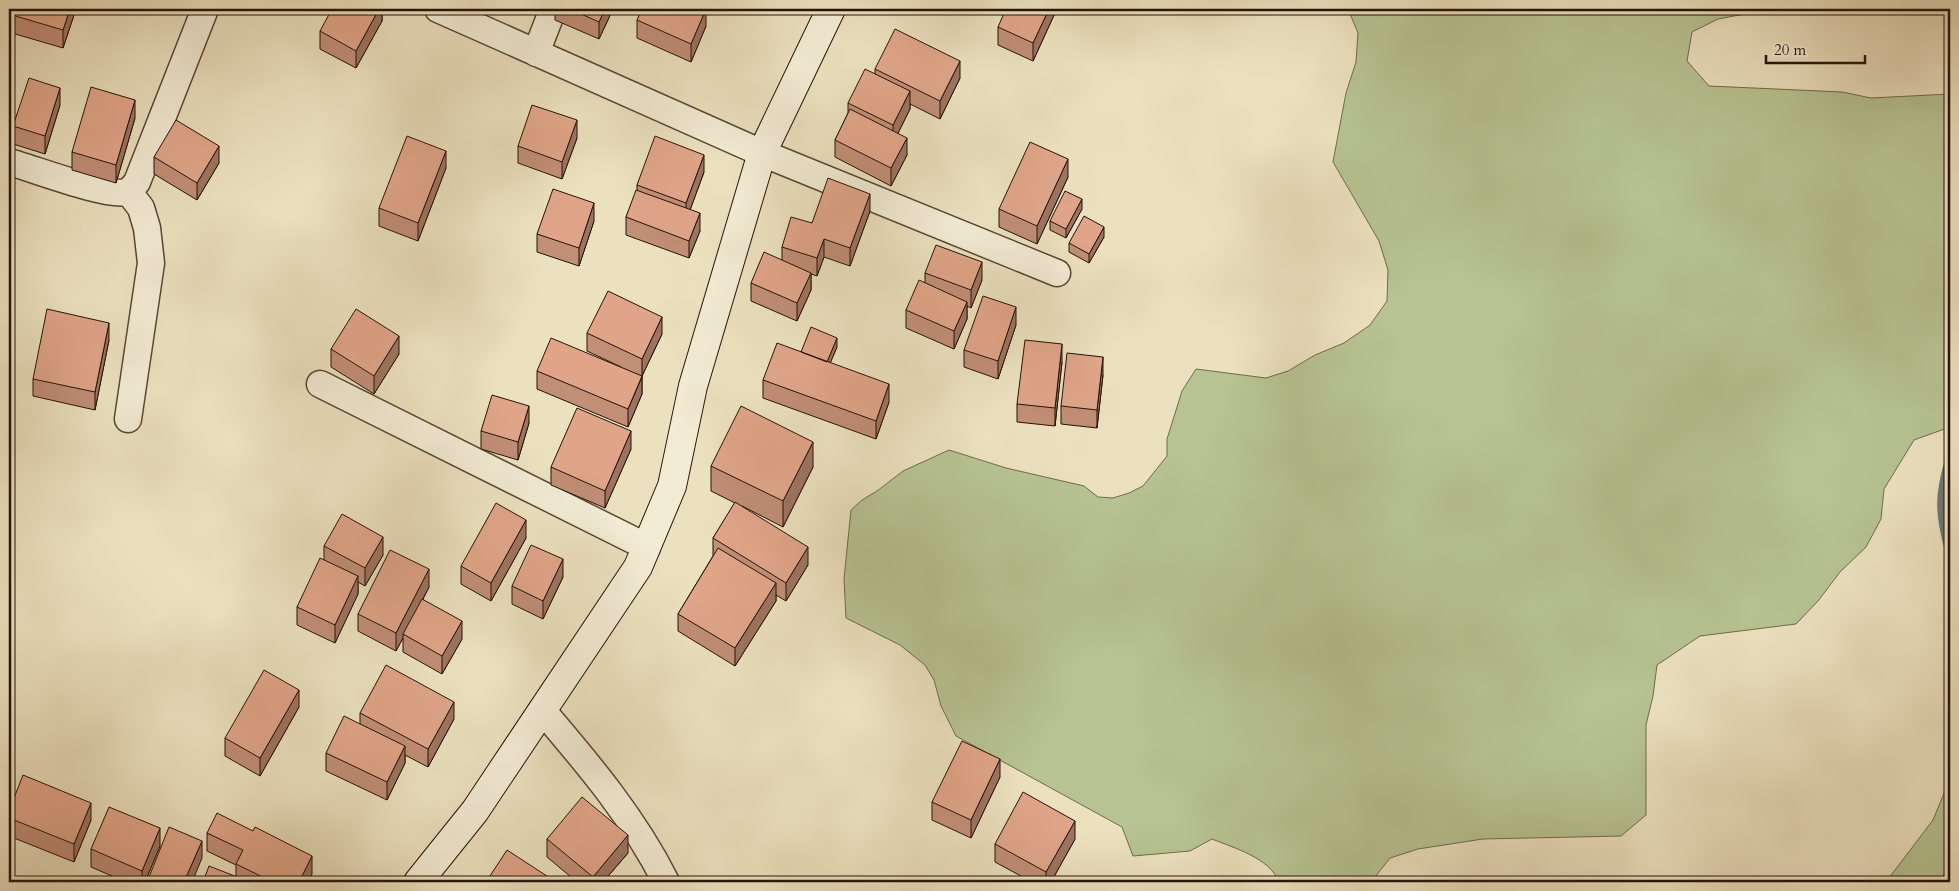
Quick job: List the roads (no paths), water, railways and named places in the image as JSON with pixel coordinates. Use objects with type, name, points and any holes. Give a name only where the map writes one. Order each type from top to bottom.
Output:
[{"type":"main road","points":[[418,882],[475,811],[638,567],[672,486],[693,386],[762,153],[831,9]]},
{"type":"street","points":[[9,162],[100,189],[119,193],[128,192],[137,182],[205,9]]},
{"type":"street","points":[[438,9],[762,153],[1057,273]]},
{"type":"street","points":[[536,52],[553,9]]},
{"type":"street","points":[[128,192],[141,208],[147,228],[151,264],[128,419]]},
{"type":"street","points":[[320,384],[646,547]]},
{"type":"street","points":[[542,710],[606,785],[635,826],[666,882]]},
{"type":"waterway","points":[[1950,460],[1944,485],[1942,506],[1944,526],[1950,551]]},
{"type":"waterway","points":[[1947,882],[1950,869]]}]
